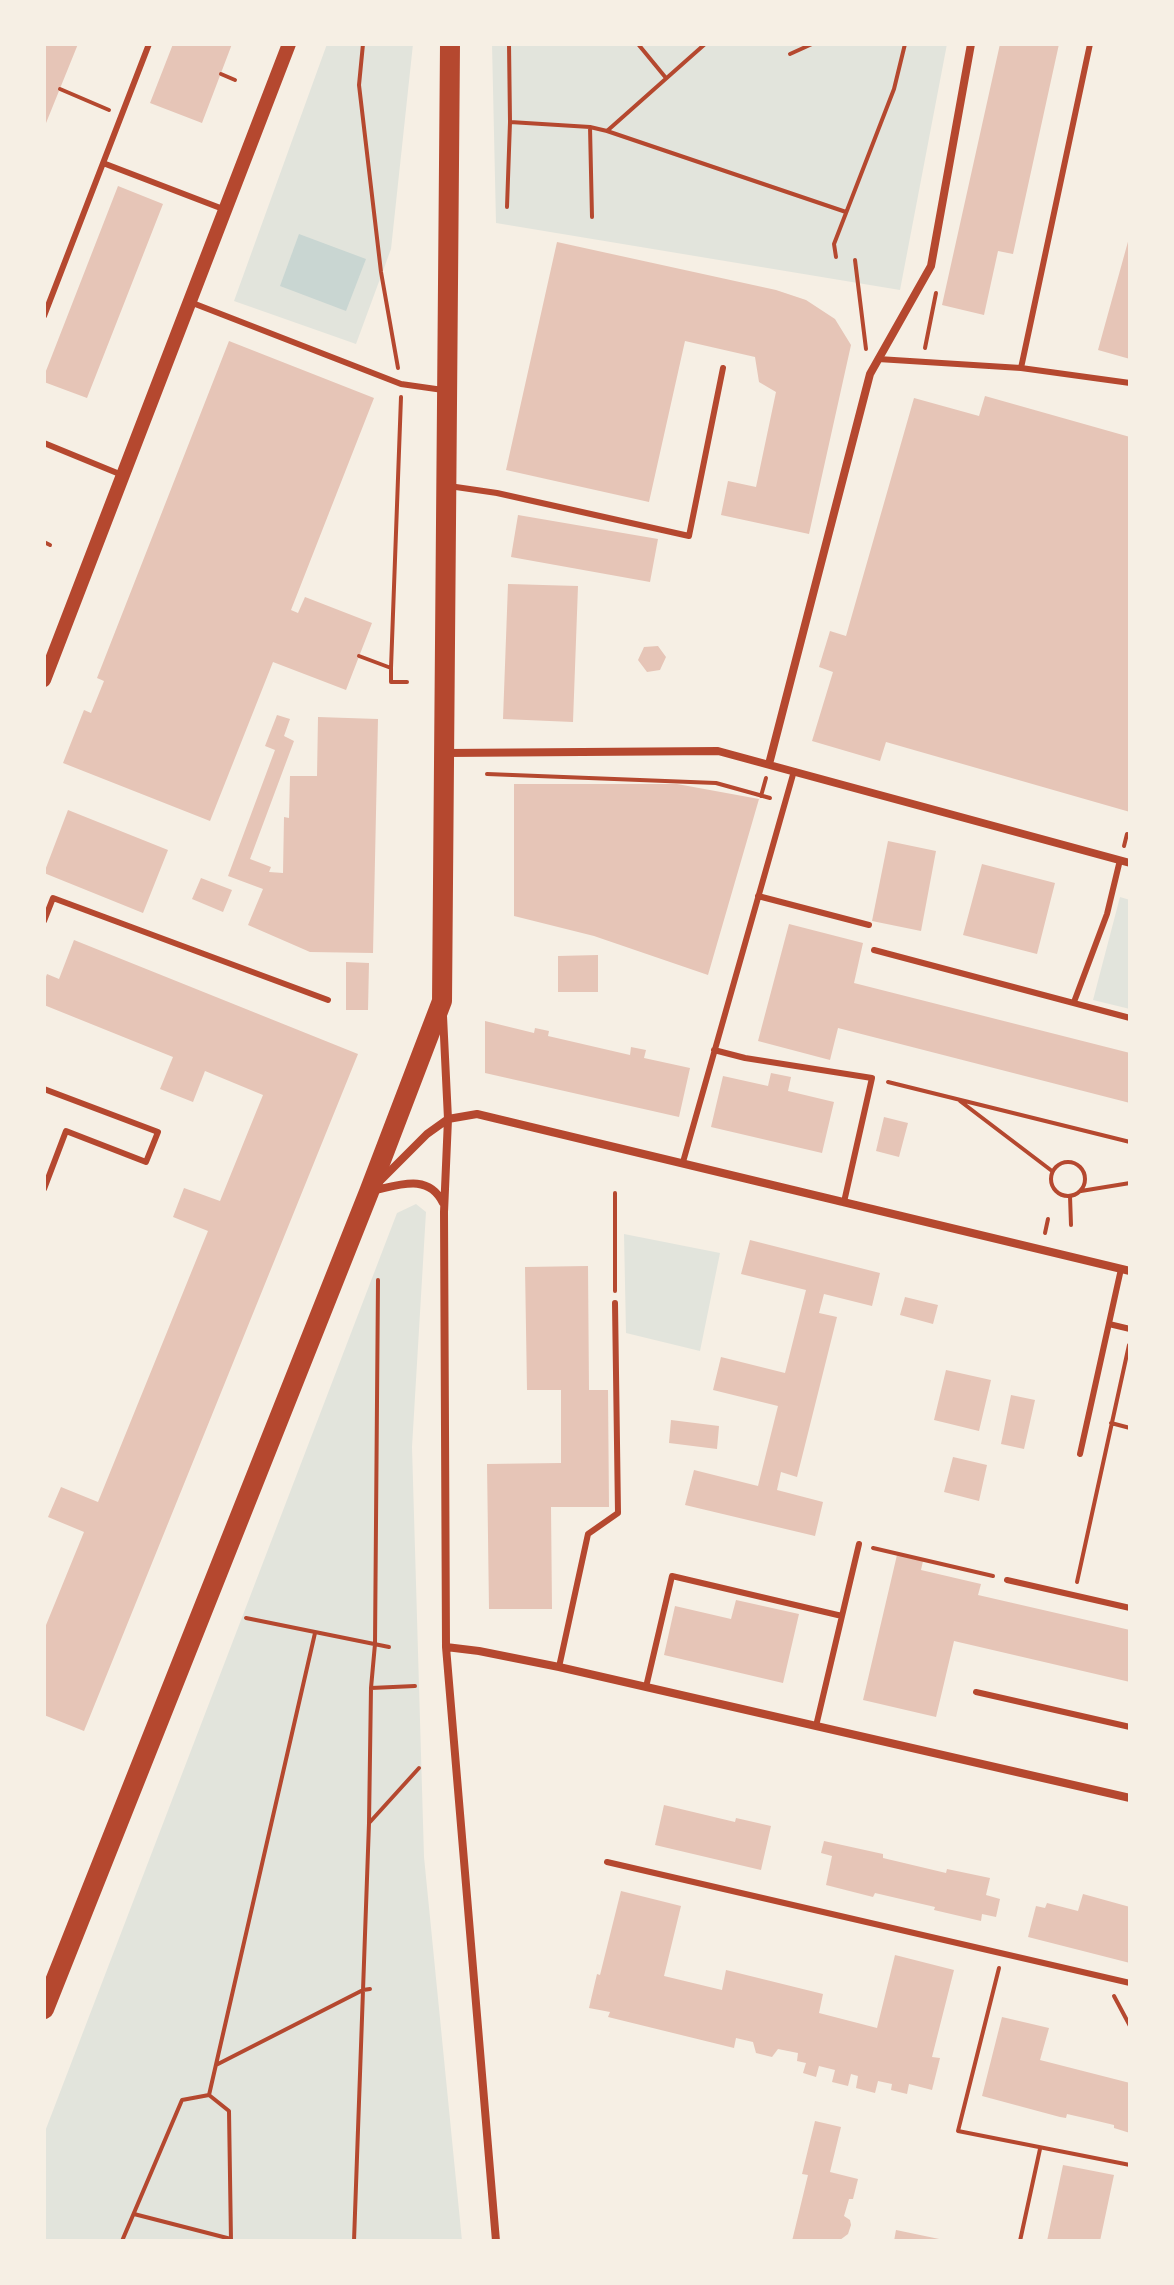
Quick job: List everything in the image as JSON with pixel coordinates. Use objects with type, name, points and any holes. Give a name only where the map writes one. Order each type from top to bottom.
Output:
[{"type":"main road","points":[[44,2009],[442,1001],[450,44]]},
{"type":"street","points":[[44,680],[289,44]]},
{"type":"street","points":[[769,764],[870,374],[931,266],[971,44]]},
{"type":"street","points":[[443,753],[718,751],[1130,863]]},
{"type":"street","points":[[442,1001],[448,1119],[444,1212],[446,1647],[496,2241]]},
{"type":"street","points":[[369,1192],[427,1134],[448,1119],[477,1114],[1125,1270]]},
{"type":"street","points":[[369,1192],[421,1183],[439,1194],[444,1212]]},
{"type":"street","points":[[446,1647],[559,1667],[1130,1798]]},
{"type":"lane","points":[[44,316],[149,44]]},
{"type":"lane","points":[[1021,368],[1090,44]]},
{"type":"lane","points":[[103,163],[226,210]]},
{"type":"lane","points":[[190,302],[401,384],[446,390]]},
{"type":"lane","points":[[878,359],[1021,368],[1130,383]]},
{"type":"lane","points":[[445,485],[497,493],[689,536],[723,368]]},
{"type":"lane","points":[[44,443],[122,475]]},
{"type":"lane","points":[[683,1162],[794,771]]},
{"type":"lane","points":[[1074,1002],[1107,914],[1120,860]]},
{"type":"lane","points":[[758,896],[869,925]]},
{"type":"lane","points":[[44,921],[53,898],[328,1000]]},
{"type":"lane","points":[[874,950],[1130,1018]]},
{"type":"lane","points":[[714,1050],[745,1058],[872,1078],[844,1202]]},
{"type":"lane","points":[[44,1089],[158,1132],[146,1162],[66,1131],[44,1189]]},
{"type":"lane","points":[[1080,1454],[1109,1324],[1125,1270]]},
{"type":"lane","points":[[559,1667],[588,1534],[618,1513],[615,1303]]},
{"type":"lane","points":[[1109,1324],[1130,1329]]},
{"type":"lane","points":[[816,1726],[859,1544]]},
{"type":"lane","points":[[646,1687],[672,1576],[842,1616]]},
{"type":"lane","points":[[1007,1580],[1130,1608]]},
{"type":"lane","points":[[976,1692],[1130,1727]]},
{"type":"lane","points":[[607,1862],[1130,1983]]},
{"type":"path","points":[[363,44],[359,85],[381,272],[401,384],[391,682],[407,682]]},
{"type":"path","points":[[507,207],[509,44]]},
{"type":"path","points":[[638,44],[666,78]]},
{"type":"path","points":[[607,131],[705,44]]},
{"type":"path","points":[[790,54],[812,44]]},
{"type":"path","points":[[836,257],[834,244],[894,89],[905,44]]},
{"type":"path","points":[[221,74],[235,80]]},
{"type":"path","points":[[60,89],[122,115]]},
{"type":"path","points":[[510,122],[590,127],[607,131],[846,212]]},
{"type":"path","points":[[590,127],[592,217]]},
{"type":"path","points":[[855,260],[870,374]]},
{"type":"path","points":[[44,542],[50,545]]},
{"type":"path","points":[[359,656],[391,668]]},
{"type":"path","points":[[487,774],[716,783],[786,802]]},
{"type":"path","points":[[872,1078],[1130,1142]]},
{"type":"path","points":[[958,1100],[1052,1171]]},
{"type":"path","points":[[1081,1191],[1085,1175],[1074,1163],[1066,1162],[1052,1171],[1050,1179],[1057,1194],[1070,1196],[1081,1191],[1130,1183]]},
{"type":"path","points":[[615,1193],[615,1303]]},
{"type":"path","points":[[1070,1196],[1071,1225]]},
{"type":"path","points":[[1045,1233],[1048,1219]]},
{"type":"path","points":[[354,2241],[371,1688],[375,1644],[378,1280]]},
{"type":"path","points":[[1074,1595],[1130,1338]]},
{"type":"path","points":[[1111,1423],[1130,1428]]},
{"type":"path","points":[[859,1544],[1007,1580]]},
{"type":"path","points":[[246,1618],[389,1647]]},
{"type":"path","points":[[209,2095],[315,1633]]},
{"type":"path","points":[[371,1688],[415,1686]]},
{"type":"path","points":[[369,1823],[419,1768]]},
{"type":"path","points":[[1002,1954],[958,2131],[1130,2165]]},
{"type":"path","points":[[1104,1977],[1130,2026]]},
{"type":"path","points":[[216,2065],[370,1989]]},
{"type":"path","points":[[122,2241],[182,2100],[209,2095],[229,2111],[231,2240],[134,2214]]},
{"type":"path","points":[[1020,2241],[1040,2149]]},
{"type":"shaded area","points":[[327,44],[413,44],[391,249],[356,344],[234,301]]},
{"type":"shaded area","points":[[492,44],[947,44],[900,290],[496,223]]},
{"type":"shaded area","points":[[299,234],[366,259],[346,311],[280,286]]},
{"type":"shaded area","points":[[1120,897],[1130,900],[1130,1009],[1093,1000]]},
{"type":"shaded area","points":[[416,1204],[426,1212],[412,1447],[424,1857],[462,2241],[44,2241],[44,2134],[397,1213]]},
{"type":"shaded area","points":[[624,1234],[720,1253],[700,1351],[626,1333]]},
{"type":"building","points":[[44,44],[78,44],[44,128]]},
{"type":"building","points":[[173,44],[232,44],[202,123],[150,103]]},
{"type":"building","points":[[1000,44],[1059,44],[1013,254],[998,251],[984,315],[942,305]]},
{"type":"building","points":[[118,186],[163,204],[87,398],[44,382],[44,376]]},
{"type":"building","points":[[1130,238],[1130,359],[1098,350]]},
{"type":"building","points":[[557,242],[776,290],[806,300],[835,319],[851,345],[809,534],[721,515],[728,481],[756,487],[776,392],[759,382],[755,357],[685,341],[649,502],[506,470]]},
{"type":"building","points":[[229,341],[374,398],[291,610],[298,613],[305,597],[372,623],[346,690],[273,662],[210,821],[63,763],[84,710],[91,713],[104,681],[97,678]]},
{"type":"building","points":[[985,396],[1130,437],[1130,812],[886,742],[880,761],[812,741],[833,672],[819,667],[830,631],[846,636],[914,398],[979,416]]},
{"type":"building","points":[[518,515],[658,539],[650,582],[511,557]]},
{"type":"building","points":[[508,584],[578,586],[573,722],[503,719]]},
{"type":"building","points":[[658,646],[666,657],[660,670],[647,672],[638,660],[644,647]]},
{"type":"building","points":[[277,715],[290,719],[284,736],[294,741],[250,859],[271,867],[269,872],[283,873],[284,817],[289,818],[290,776],[317,776],[318,717],[378,719],[373,953],[310,952],[248,925],[263,889],[228,876],[275,750],[265,746]]},
{"type":"building","points":[[514,784],[677,784],[759,799],[708,975],[594,936],[514,916]]},
{"type":"building","points":[[68,810],[168,850],[143,913],[44,873]]},
{"type":"building","points":[[888,841],[936,851],[921,931],[872,921]]},
{"type":"building","points":[[982,864],[1055,883],[1037,954],[963,935]]},
{"type":"building","points":[[201,878],[232,890],[223,912],[192,899]]},
{"type":"building","points":[[789,924],[863,943],[854,983],[1130,1053],[1130,1103],[838,1028],[830,1060],[758,1041]]},
{"type":"building","points":[[74,940],[358,1054],[84,1731],[44,1715],[44,1630],[84,1532],[48,1517],[61,1487],[98,1502],[208,1231],[173,1217],[184,1188],[220,1201],[263,1095],[205,1071],[193,1102],[160,1089],[173,1057],[44,1005],[47,974],[59,979]]},
{"type":"building","points":[[598,955],[598,992],[558,992],[558,956]]},
{"type":"building","points":[[346,962],[369,963],[368,1010],[346,1010]]},
{"type":"building","points":[[485,1021],[534,1033],[535,1028],[549,1031],[548,1036],[630,1055],[631,1047],[646,1050],[644,1058],[690,1068],[679,1117],[485,1073]]},
{"type":"building","points":[[771,1073],[791,1077],[788,1091],[834,1102],[822,1153],[711,1127],[723,1076],[768,1086]]},
{"type":"building","points":[[884,1117],[908,1123],[899,1157],[876,1151]]},
{"type":"building","points":[[750,1240],[880,1273],[872,1306],[824,1294],[819,1313],[837,1317],[797,1477],[781,1472],[777,1490],[823,1502],[815,1536],[685,1505],[694,1470],[758,1486],[778,1406],[713,1390],[721,1357],[785,1373],[806,1290],[741,1274]]},
{"type":"building","points":[[588,1266],[589,1390],[608,1390],[609,1507],[551,1507],[552,1609],[489,1609],[487,1464],[561,1463],[561,1390],[527,1390],[525,1267]]},
{"type":"building","points":[[905,1297],[938,1305],[933,1324],[900,1315]]},
{"type":"building","points":[[946,1370],[991,1380],[979,1431],[934,1420]]},
{"type":"building","points":[[1011,1395],[1035,1400],[1024,1449],[1001,1444]]},
{"type":"building","points":[[671,1420],[719,1426],[717,1449],[669,1443]]},
{"type":"building","points":[[953,1457],[987,1465],[979,1501],[944,1492]]},
{"type":"building","points":[[897,1555],[923,1561],[921,1570],[981,1584],[978,1595],[1130,1630],[1130,1682],[954,1641],[936,1717],[863,1700]]},
{"type":"building","points":[[736,1600],[799,1614],[783,1683],[664,1655],[675,1606],[731,1619]]},
{"type":"building","points":[[664,1805],[735,1822],[736,1818],[771,1826],[761,1870],[655,1845]]},
{"type":"building","points":[[824,1841],[946,1873],[947,1869],[990,1878],[986,1895],[1000,1899],[996,1917],[982,1914],[981,1921],[875,1893],[873,1897],[826,1885],[832,1856],[821,1853]]},
{"type":"building","points":[[621,1891],[681,1906],[664,1976],[722,1990],[726,1970],[823,1994],[819,2013],[877,2028],[895,1955],[954,1970],[932,2057],[940,2058],[932,2090],[909,2084],[907,2094],[891,2090],[892,2084],[878,2081],[875,2093],[856,2088],[858,2076],[851,2074],[848,2086],[832,2082],[835,2070],[819,2066],[816,2077],[803,2073],[806,2063],[797,2061],[798,2053],[778,2049],[772,2057],[756,2053],[753,2042],[736,2038],[734,2048],[608,2017],[610,2012],[589,2008]]},
{"type":"building","points":[[1083,1894],[1130,1907],[1130,1963],[1028,1937],[1036,1906],[1045,1908],[1047,1903],[1078,1911]]},
{"type":"building","points":[[1002,2017],[1049,2028],[1040,2060],[1130,2083],[1130,2133],[1114,2128],[1114,2125],[1067,2114],[1066,2118],[1060,2117],[982,2096]]},
{"type":"building","points":[[815,2121],[841,2127],[830,2172],[858,2179],[853,2199],[849,2199],[844,2216],[851,2225],[848,2234],[840,2240],[792,2241],[808,2175],[802,2174]]},
{"type":"building","points":[[1063,2165],[1114,2175],[1100,2241],[1047,2241]]},
{"type":"building","points":[[896,2230],[944,2240],[944,2241],[894,2241]]}]
